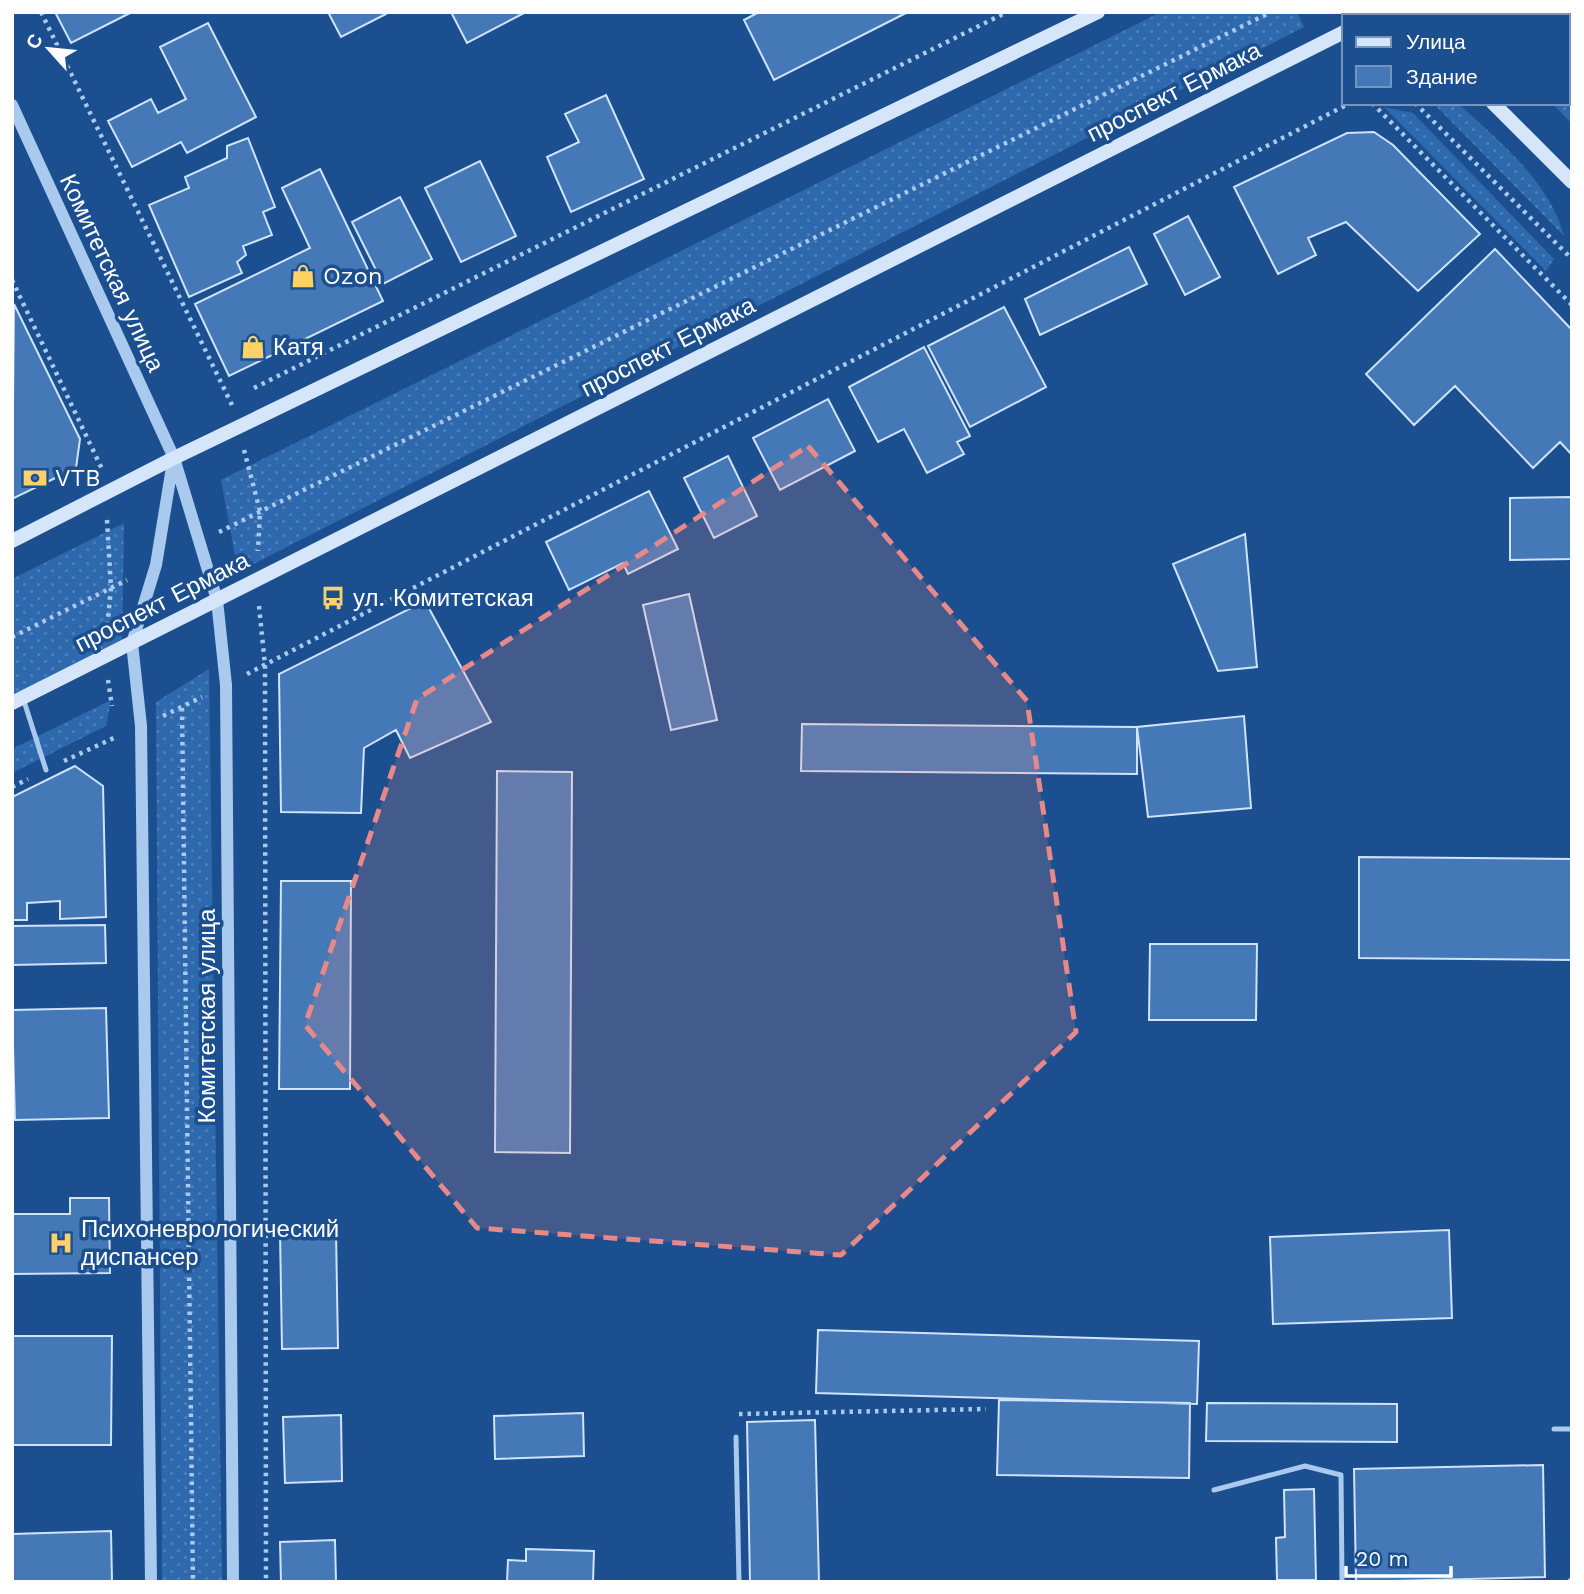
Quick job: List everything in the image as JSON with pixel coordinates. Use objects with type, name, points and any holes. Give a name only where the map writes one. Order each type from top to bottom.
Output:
[{"type":"main road","points":[[12,541],[174,458],[1098,12]]},
{"type":"main road","name":"проспект Ермака","points":[[18,701],[1342,33]]},
{"type":"main road","points":[[1495,105],[1572,182]]},
{"type":"street","name":"Комитетская улица","points":[[12,105],[174,458],[217,600],[226,685],[233,1582]]},
{"type":"street","points":[[151,1582],[141,726],[132,643],[156,565],[174,458]]},
{"type":"lane","points":[[18,701],[46,770]]},
{"type":"lane","points":[[1554,1429],[1572,1429]]},
{"type":"lane","points":[[736,1437],[739,1582]]},
{"type":"lane","points":[[1214,1490],[1305,1466],[1341,1475],[1342,1582]]},
{"type":"path","points":[[41,12],[231,400],[260,511],[256,580],[265,665],[266,1582]]},
{"type":"path","points":[[244,394],[1007,12]]},
{"type":"path","points":[[201,542],[1271,12]]},
{"type":"path","points":[[117,737],[182,708],[1346,105]]},
{"type":"path","points":[[1374,105],[1572,305]]},
{"type":"path","points":[[1417,105],[1572,259]]},
{"type":"path","points":[[12,637],[156,565]]},
{"type":"path","points":[[182,708],[192,1582]]},
{"type":"path","points":[[736,1437],[736,1415],[986,1409]]},
{"type":"highlighted area","points":[[808,446],[1027,701],[1076,1032],[841,1255],[477,1228],[305,1025],[417,699]]},
{"type":"shaded area","points":[[1161,12],[1297,12],[1304,27],[238,572],[221,480]]},
{"type":"shaded area","points":[[1570,80],[1572,81],[1572,124],[1554,105],[1570,105]]},
{"type":"shaded area","points":[[1435,105],[1460,105],[1506,147],[1547,197],[1564,236]]},
{"type":"shaded area","points":[[1384,107],[1413,113],[1554,259],[1546,271]]},
{"type":"shaded area","points":[[124,523],[122,647],[12,702],[12,579]]},
{"type":"shaded area","points":[[209,669],[222,1582],[162,1582],[156,702]]},
{"type":"shaded area","points":[[111,700],[106,726],[12,773],[12,749]]},
{"type":"building","points":[[55,12],[132,12],[71,43]]},
{"type":"building","points":[[328,12],[385,12],[386,14],[341,37]]},
{"type":"building","points":[[451,12],[526,12],[467,43]]},
{"type":"building","points":[[759,12],[908,12],[774,80],[744,20]]},
{"type":"building","points":[[208,23],[256,117],[187,153],[181,142],[132,167],[108,121],[151,99],[158,113],[186,99],[160,47]]},
{"type":"building","points":[[606,95],[644,179],[571,212],[547,157],[579,142],[565,114]]},
{"type":"building","points":[[1374,132],[1393,145],[1480,234],[1418,291],[1346,222],[1308,238],[1316,255],[1278,274],[1234,187],[1347,133]]},
{"type":"building","points":[[248,138],[275,207],[263,212],[272,235],[243,246],[246,255],[237,262],[242,273],[189,297],[149,205],[189,188],[185,177],[227,158],[227,146]]},
{"type":"building","points":[[480,161],[516,236],[461,262],[425,188]]},
{"type":"building","points":[[320,169],[383,301],[229,376],[195,304],[310,248],[282,188]]},
{"type":"building","points":[[400,197],[432,259],[383,284],[352,222]]},
{"type":"building","points":[[1188,216],[1220,277],[1185,295],[1154,234]]},
{"type":"building","points":[[1129,247],[1147,284],[1040,335],[1025,299]]},
{"type":"building","points":[[1495,249],[1572,330],[1572,455],[1560,442],[1533,468],[1455,386],[1414,425],[1366,374]]},
{"type":"building","points":[[14,304],[80,439],[76,468],[12,499]]},
{"type":"building","points":[[1004,307],[1046,387],[970,427],[928,346]]},
{"type":"building","points":[[924,347],[970,436],[957,442],[964,454],[927,473],[904,429],[878,442],[849,387]]},
{"type":"building","points":[[828,399],[855,451],[780,490],[753,438]]},
{"type":"building","points":[[728,456],[757,516],[714,538],[684,478]]},
{"type":"building","points":[[649,491],[678,549],[628,574],[623,563],[569,590],[546,542]]},
{"type":"building","points":[[1572,497],[1572,559],[1510,560],[1510,498]]},
{"type":"building","points":[[1245,534],[1257,667],[1218,671],[1173,564]]},
{"type":"building","points":[[689,594],[717,720],[671,730],[643,605]]},
{"type":"building","points":[[425,601],[491,722],[410,758],[396,730],[364,748],[361,813],[281,812],[279,674]]},
{"type":"building","points":[[1244,716],[1251,808],[1148,817],[1137,727]]},
{"type":"building","points":[[802,724],[1137,727],[1137,774],[801,771]]},
{"type":"building","points":[[75,766],[103,786],[106,917],[60,919],[60,901],[27,903],[27,920],[12,920],[12,797]]},
{"type":"building","points":[[497,771],[572,772],[570,1153],[495,1152]]},
{"type":"building","points":[[1359,857],[1572,859],[1572,960],[1359,958]]},
{"type":"building","points":[[281,881],[351,881],[350,1089],[279,1089]]},
{"type":"building","points":[[105,925],[106,963],[12,965],[12,926]]},
{"type":"building","points":[[1150,944],[1257,944],[1256,1020],[1149,1020]]},
{"type":"building","points":[[106,1008],[109,1118],[15,1120],[12,1010]]},
{"type":"building","name":"Психоневрологический диспансер","points":[[70,1198],[109,1198],[110,1273],[12,1274],[12,1214],[70,1214]]},
{"type":"building","points":[[1449,1230],[1452,1318],[1273,1324],[1270,1237]]},
{"type":"building","points":[[336,1231],[338,1348],[282,1349],[280,1232]]},
{"type":"building","points":[[818,1330],[1199,1341],[1197,1404],[816,1393]]},
{"type":"building","points":[[12,1336],[112,1336],[111,1445],[12,1445]]},
{"type":"building","points":[[999,1400],[1190,1403],[1189,1478],[997,1475]]},
{"type":"building","points":[[1207,1403],[1397,1404],[1397,1442],[1206,1441]]},
{"type":"building","points":[[583,1413],[584,1456],[495,1459],[494,1416]]},
{"type":"building","points":[[341,1415],[342,1481],[285,1483],[283,1417]]},
{"type":"building","points":[[815,1420],[819,1582],[750,1582],[747,1422]]},
{"type":"building","points":[[1543,1465],[1545,1577],[1356,1582],[1354,1469]]},
{"type":"building","points":[[1314,1489],[1316,1580],[1277,1580],[1276,1538],[1285,1537],[1284,1490]]},
{"type":"building","points":[[111,1531],[112,1582],[12,1582],[12,1534]]},
{"type":"building","points":[[335,1540],[336,1582],[281,1582],[280,1542]]},
{"type":"building","points":[[526,1549],[594,1551],[593,1582],[507,1582],[508,1560],[526,1561]]},
{"type":"place","name":"Ozon","points":[[303,276]]},
{"type":"place","name":"Катя","points":[[253,347]]},
{"type":"place","name":"VTB","points":[[35,478]]},
{"type":"place","name":"ул. Комитетская","points":[[333,598]]},
{"type":"place","name":"Психоневрологический диспансер","points":[[61,1243]]}]
